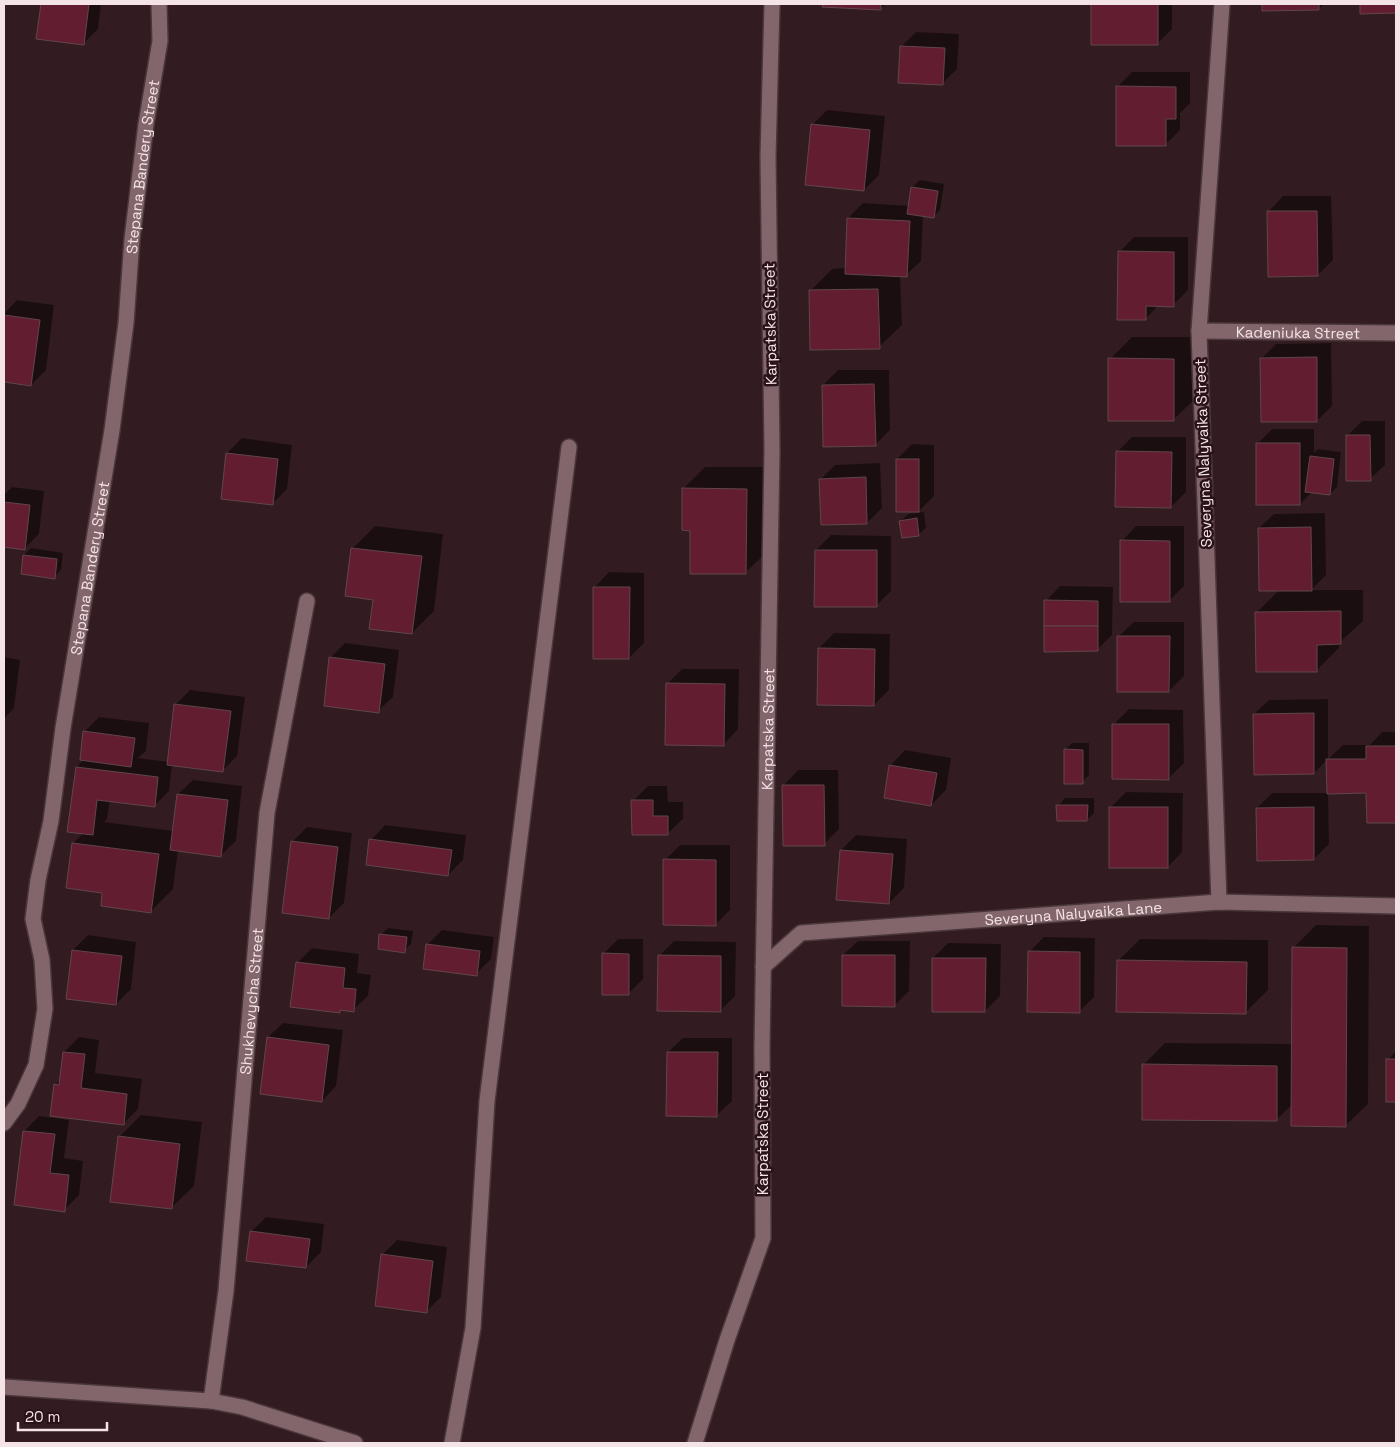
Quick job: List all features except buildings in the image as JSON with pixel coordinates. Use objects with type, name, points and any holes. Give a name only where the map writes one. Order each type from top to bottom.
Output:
[{"type":"street","name":"Stepana Bandery Street","points":[[4,1123],[18,1104],[36,1065],[45,1009],[42,960],[33,919],[38,880],[51,821],[63,728],[112,430],[126,323],[132,239],[146,124],[160,41],[159,4]]},
{"type":"street","name":"Karpatska Street","points":[[694,1443],[727,1340],[763,1238],[762,1047],[772,450],[768,157],[772,4]]},
{"type":"street","name":"Severyna Nalyvaika Street","points":[[1219,902],[1199,331],[1222,4]]},
{"type":"street","name":"Kadeniuka Street","points":[[1199,331],[1396,333]]},
{"type":"street","points":[[452,1443],[473,1328],[487,1101],[569,447]]},
{"type":"street","name":"Shukhevycha Street","points":[[210,1401],[226,1291],[267,813],[307,602]]},
{"type":"street","name":"Severyna Nalyvaika Lane","points":[[763,967],[800,933],[1219,902],[1396,906]]},
{"type":"street","points":[[4,1387],[210,1401],[242,1407],[355,1443]]}]
